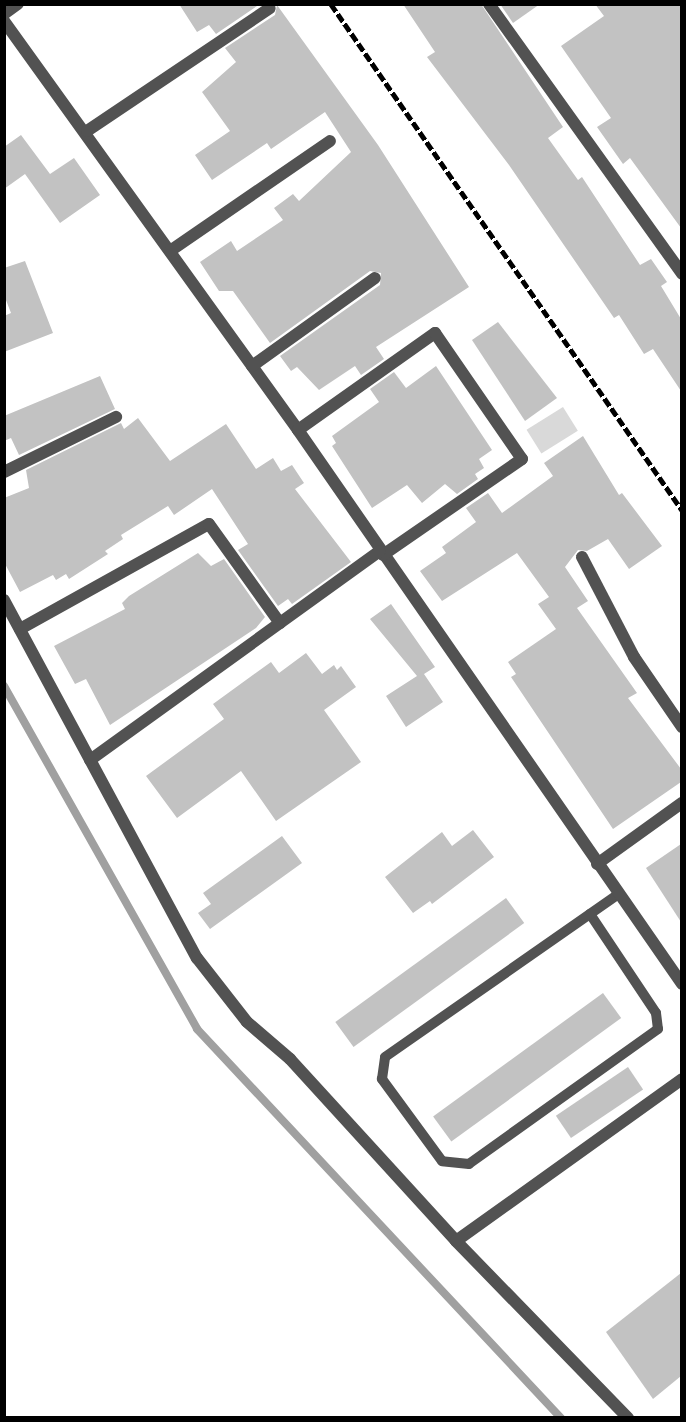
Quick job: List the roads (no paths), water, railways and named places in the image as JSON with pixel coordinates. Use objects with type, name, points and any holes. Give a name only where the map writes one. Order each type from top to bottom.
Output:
[{"type":"street","points":[[4,14],[18,4]]},
{"type":"street","points":[[489,4],[681,274]]},
{"type":"street","points":[[87,131],[270,8]]},
{"type":"street","points":[[4,21],[87,131],[298,430],[381,553],[681,982]]},
{"type":"street","points":[[170,251],[330,141]]},
{"type":"street","points":[[252,366],[375,278]]},
{"type":"street","points":[[90,760],[280,623],[522,459],[435,333],[298,430]]},
{"type":"street","points":[[4,472],[116,417]]},
{"type":"street","points":[[20,629],[209,524],[280,623]]},
{"type":"street","points":[[582,557],[634,657],[681,727]]},
{"type":"street","points":[[4,600],[197,958],[247,1022],[290,1059],[456,1241],[628,1418]]},
{"type":"street","points":[[597,864],[681,803]]},
{"type":"street","points":[[456,1241],[681,1079]]},
{"type":"lane","points":[[590,914],[656,1013],[658,1029],[469,1164],[442,1161],[382,1079],[385,1057],[590,914],[619,894]]},
{"type":"waterway","points":[[4,686],[197,1029],[561,1418]]},
{"type":"railway","points":[[331,4],[682,510]]}]
